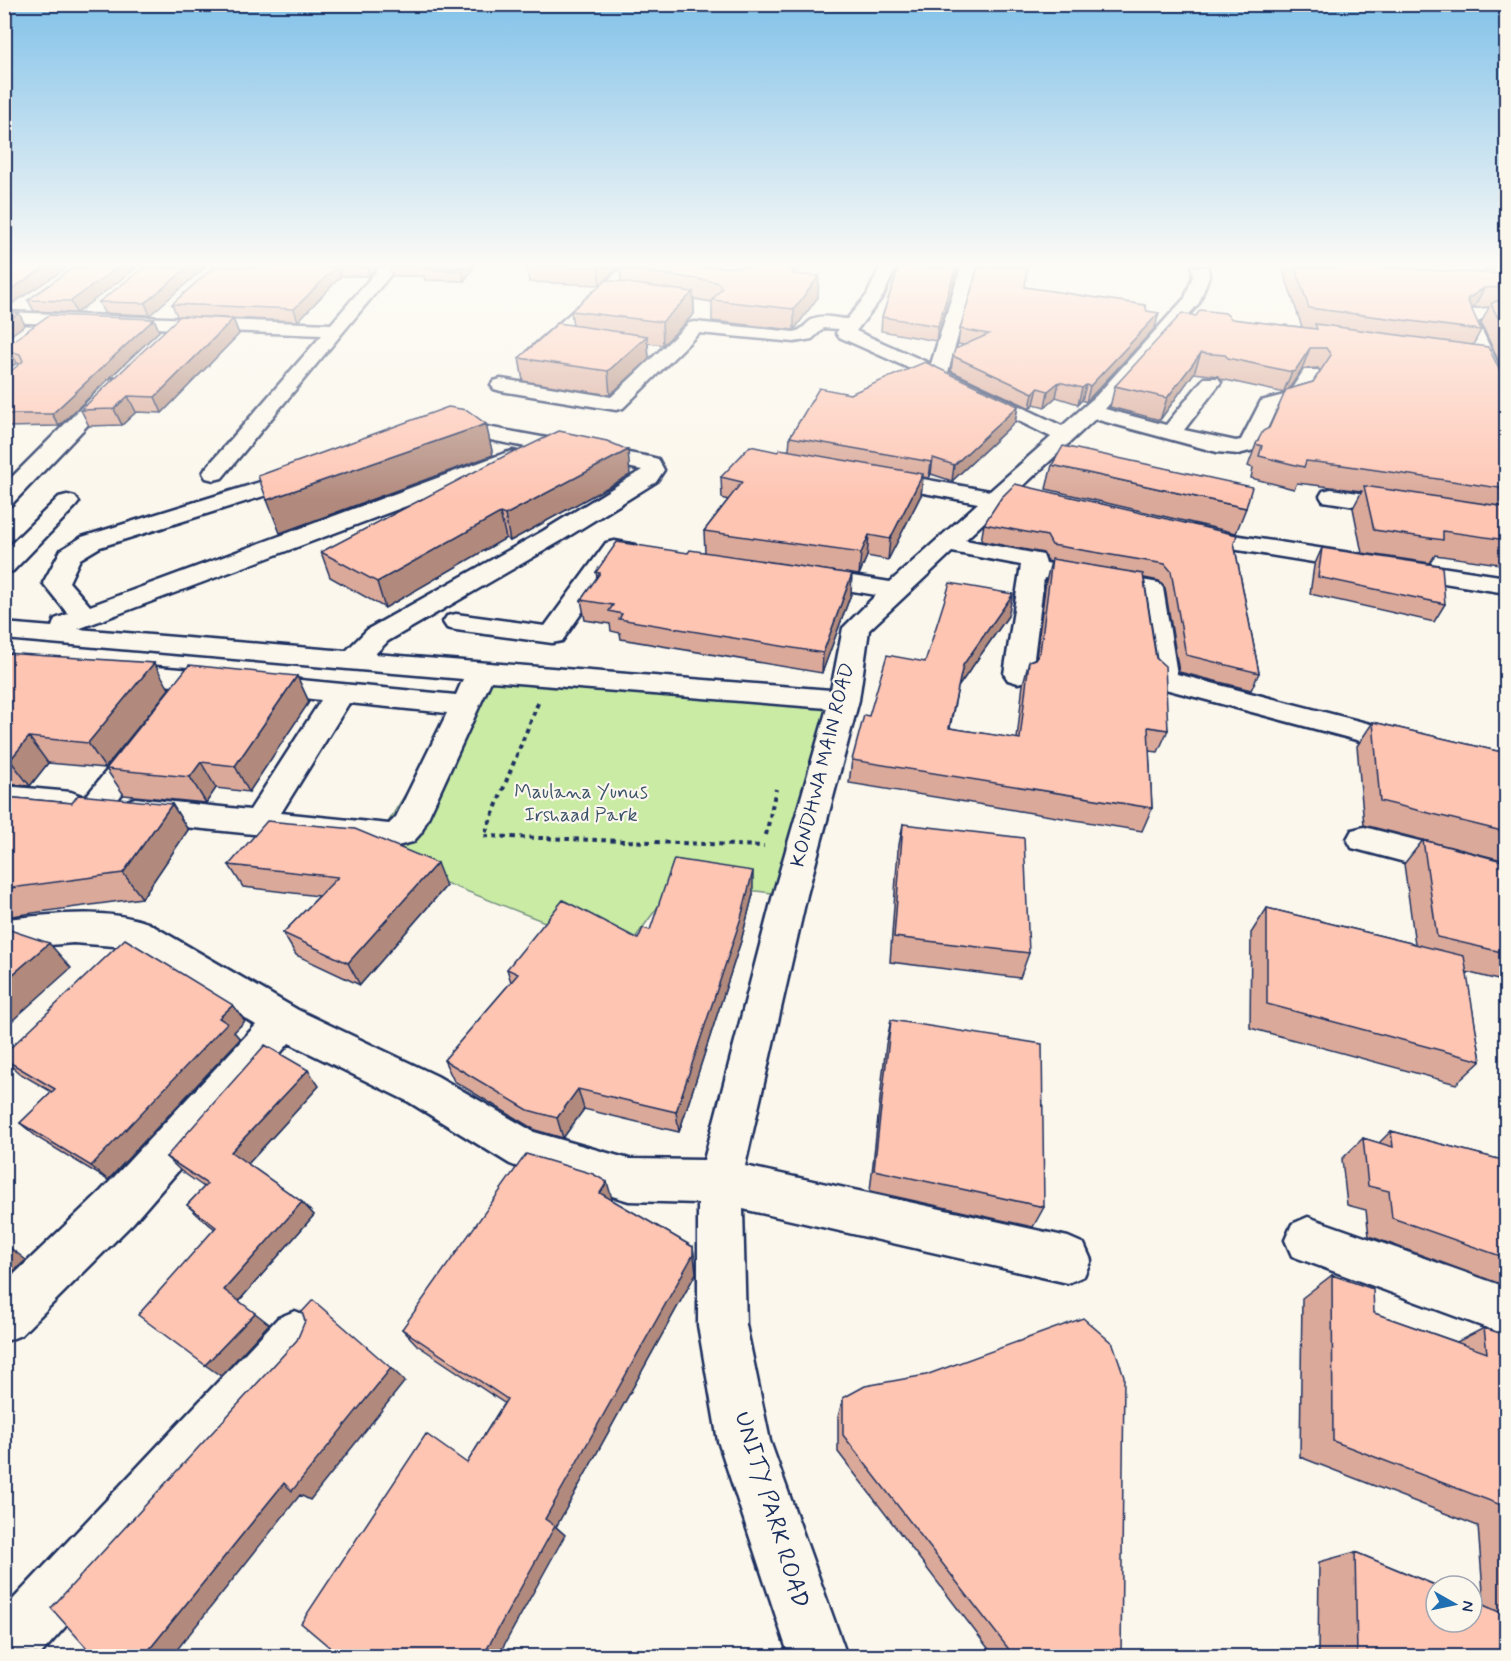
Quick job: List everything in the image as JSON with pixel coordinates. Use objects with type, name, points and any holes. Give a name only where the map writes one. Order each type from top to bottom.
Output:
[{"type":"street","points":[[214,473],[323,345]]},
{"type":"street","points":[[547,345],[501,385],[616,404],[636,387],[675,345]]},
{"type":"street","points":[[871,345],[1064,435]]},
{"type":"street","points":[[938,374],[947,345]]},
{"type":"street","name":"KONDHWA MAIN ROAD","points":[[720,1182],[790,895],[844,700],[856,628],[946,544],[1010,494],[1151,345]]},
{"type":"street","points":[[644,350],[666,353]]},
{"type":"street","points":[[1465,357],[1492,356],[1506,401]]},
{"type":"street","points":[[4,499],[130,370]]},
{"type":"street","points":[[1090,411],[1225,447],[1238,448],[1250,444],[1268,405],[1295,398],[1311,374]]},
{"type":"street","points":[[1170,433],[1211,382]]},
{"type":"street","points":[[351,661],[378,635],[561,530],[648,477],[653,471],[650,464],[465,429],[421,440]]},
{"type":"street","points":[[43,634],[84,616],[551,444]]},
{"type":"street","points":[[84,616],[56,583],[70,555],[91,542],[330,468]]},
{"type":"street","points":[[855,474],[1010,494]]},
{"type":"street","points":[[1331,496],[1425,510]]},
{"type":"street","points":[[4,566],[67,502]]},
{"type":"street","points":[[1174,529],[1219,540],[1506,585]]},
{"type":"street","points":[[946,544],[1034,560],[1018,674]]},
{"type":"street","points":[[456,622],[552,635],[615,548],[650,553]]},
{"type":"street","points":[[1032,568],[1149,577],[1164,680],[1438,751]]},
{"type":"street","points":[[791,575],[896,591]]},
{"type":"street","points":[[4,631],[481,672],[844,700]]},
{"type":"street","points":[[87,671],[465,705]]},
{"type":"street","points":[[4,797],[389,836],[401,833],[409,824],[481,672]]},
{"type":"street","points":[[96,806],[213,681]]},
{"type":"street","points":[[259,822],[340,694]]},
{"type":"street","points":[[1364,839],[1506,876]]},
{"type":"street","points":[[4,934],[73,928],[135,933],[284,1022],[423,1089],[525,1150],[629,1180],[720,1182],[1068,1260]]},
{"type":"street","points":[[102,964],[135,933]]},
{"type":"street","points":[[4,1318],[117,1207],[284,1022]]},
{"type":"street","name":"UNITY PARK ROAD","points":[[720,1182],[722,1325],[744,1442],[818,1656]]},
{"type":"street","points":[[1308,1240],[1506,1311]]},
{"type":"street","points":[[4,1652],[295,1335]]},
{"type":"path","points":[[548,677],[484,836],[764,847],[776,789]]},
{"type":"green space","name":"Maulana Yunus Irshaad Park","points":[[481,672],[844,700],[790,895],[676,882],[624,953],[369,853]]},
{"type":"building","points":[[4,345],[127,345],[52,414],[4,414],[4,377],[23,361],[20,354],[10,351],[4,354]]},
{"type":"building","points":[[150,345],[207,345],[155,397],[128,396],[114,409],[81,410]]},
{"type":"building","points":[[534,345],[638,345],[608,371],[519,358]]},
{"type":"building","points":[[965,345],[1129,345],[1090,386],[1086,385],[1082,388],[1059,382],[1048,391],[1038,388],[1033,393],[953,356],[955,349]]},
{"type":"building","points":[[1153,345],[1469,345],[1488,347],[1506,382],[1506,489],[1306,461],[1304,467],[1259,456],[1262,446],[1256,444],[1263,431],[1269,428],[1286,390],[1313,382],[1331,355],[1326,348],[1310,348],[1292,372],[1228,358],[1225,355],[1201,353],[1167,398],[1115,386]]},
{"type":"building","points":[[925,362],[1018,406],[954,465],[933,458],[931,462],[790,437],[819,388],[850,394]]},
{"type":"building","points":[[448,407],[467,410],[486,424],[267,500],[258,476]]},
{"type":"building","points":[[559,431],[607,441],[628,450],[505,515],[500,513],[377,582],[321,552],[514,451]]},
{"type":"building","points":[[750,446],[778,452],[780,449],[923,474],[890,539],[869,535],[861,553],[704,531],[742,482],[721,477]]},
{"type":"building","points":[[1063,446],[1252,487],[1246,508],[1052,465]]},
{"type":"building","points":[[1015,484],[1237,535],[1234,543],[1259,673],[1186,655],[1171,571],[1165,564],[1052,545],[1047,536],[984,524],[1001,498]]},
{"type":"building","points":[[1364,486],[1506,507],[1506,540],[1443,531],[1443,540],[1374,530]]},
{"type":"building","points":[[617,542],[688,553],[690,550],[852,574],[823,653],[619,619],[622,614],[609,611],[613,605],[581,600],[600,573],[596,572]]},
{"type":"building","points":[[1322,548],[1442,566],[1445,604],[1318,577]]},
{"type":"building","points":[[1052,559],[1143,574],[1156,658],[1165,666],[1168,730],[1148,727],[1152,808],[852,760],[864,715],[869,716],[887,655],[925,662],[950,583],[1013,594],[963,665],[949,728],[1020,739],[1029,661],[1036,659],[1040,652]]},
{"type":"building","points":[[4,653],[154,663],[88,743],[29,737],[10,760],[4,760]]},
{"type":"building","points":[[189,665],[297,676],[235,766],[201,762],[190,777],[106,769]]},
{"type":"building","points":[[1373,722],[1506,753],[1506,832],[1380,801]]},
{"type":"building","points":[[78,795],[172,804],[123,873],[4,889],[4,797],[72,803]]},
{"type":"building","points":[[267,821],[355,829],[437,863],[348,963],[283,933],[338,877],[229,865]]},
{"type":"building","points":[[903,824],[1024,838],[1029,953],[894,937]]},
{"type":"building","points":[[1423,840],[1506,862],[1506,953],[1437,937]]},
{"type":"building","points":[[674,859],[753,871],[741,918],[676,1112],[578,1089],[557,1118],[528,1110],[444,1060],[518,974],[507,969],[563,900],[638,939],[643,928],[650,930]]},
{"type":"building","points":[[1267,908],[1464,956],[1481,1061],[1267,1004]]},
{"type":"building","points":[[4,928],[49,943],[4,982]]},
{"type":"building","points":[[125,939],[233,1005],[219,1018],[227,1023],[91,1166],[20,1123],[55,1089],[4,1059],[4,1054]]},
{"type":"building","points":[[891,1020],[1042,1044],[1044,1207],[874,1170]]},
{"type":"building","points":[[265,1045],[308,1070],[231,1152],[302,1202],[224,1290],[255,1313],[205,1365],[138,1315],[216,1227],[187,1205],[207,1184],[166,1157]]},
{"type":"building","points":[[1391,1131],[1506,1161],[1506,1258],[1392,1218],[1389,1191],[1368,1186],[1363,1138],[1393,1147]]},
{"type":"building","points":[[526,1154],[593,1174],[607,1182],[600,1193],[693,1247],[693,1255],[545,1519],[555,1526],[483,1656],[340,1656],[301,1623],[426,1434],[467,1463],[507,1399],[402,1329]]},
{"type":"building","points":[[1332,1275],[1373,1289],[1374,1313],[1487,1353],[1484,1328],[1506,1335],[1506,1507],[1333,1441]]},
{"type":"building","points":[[313,1300],[391,1368],[292,1491],[284,1483],[144,1656],[94,1656],[51,1608],[297,1340],[305,1321],[302,1312]]},
{"type":"building","points":[[1083,1318],[1113,1344],[1124,1376],[1121,1656],[1014,1656],[843,1435],[843,1398],[865,1386],[926,1375]]},
{"type":"building","points":[[1355,1552],[1424,1581],[1424,1634],[1484,1634],[1484,1605],[1506,1615],[1506,1656],[1357,1656]]}]
